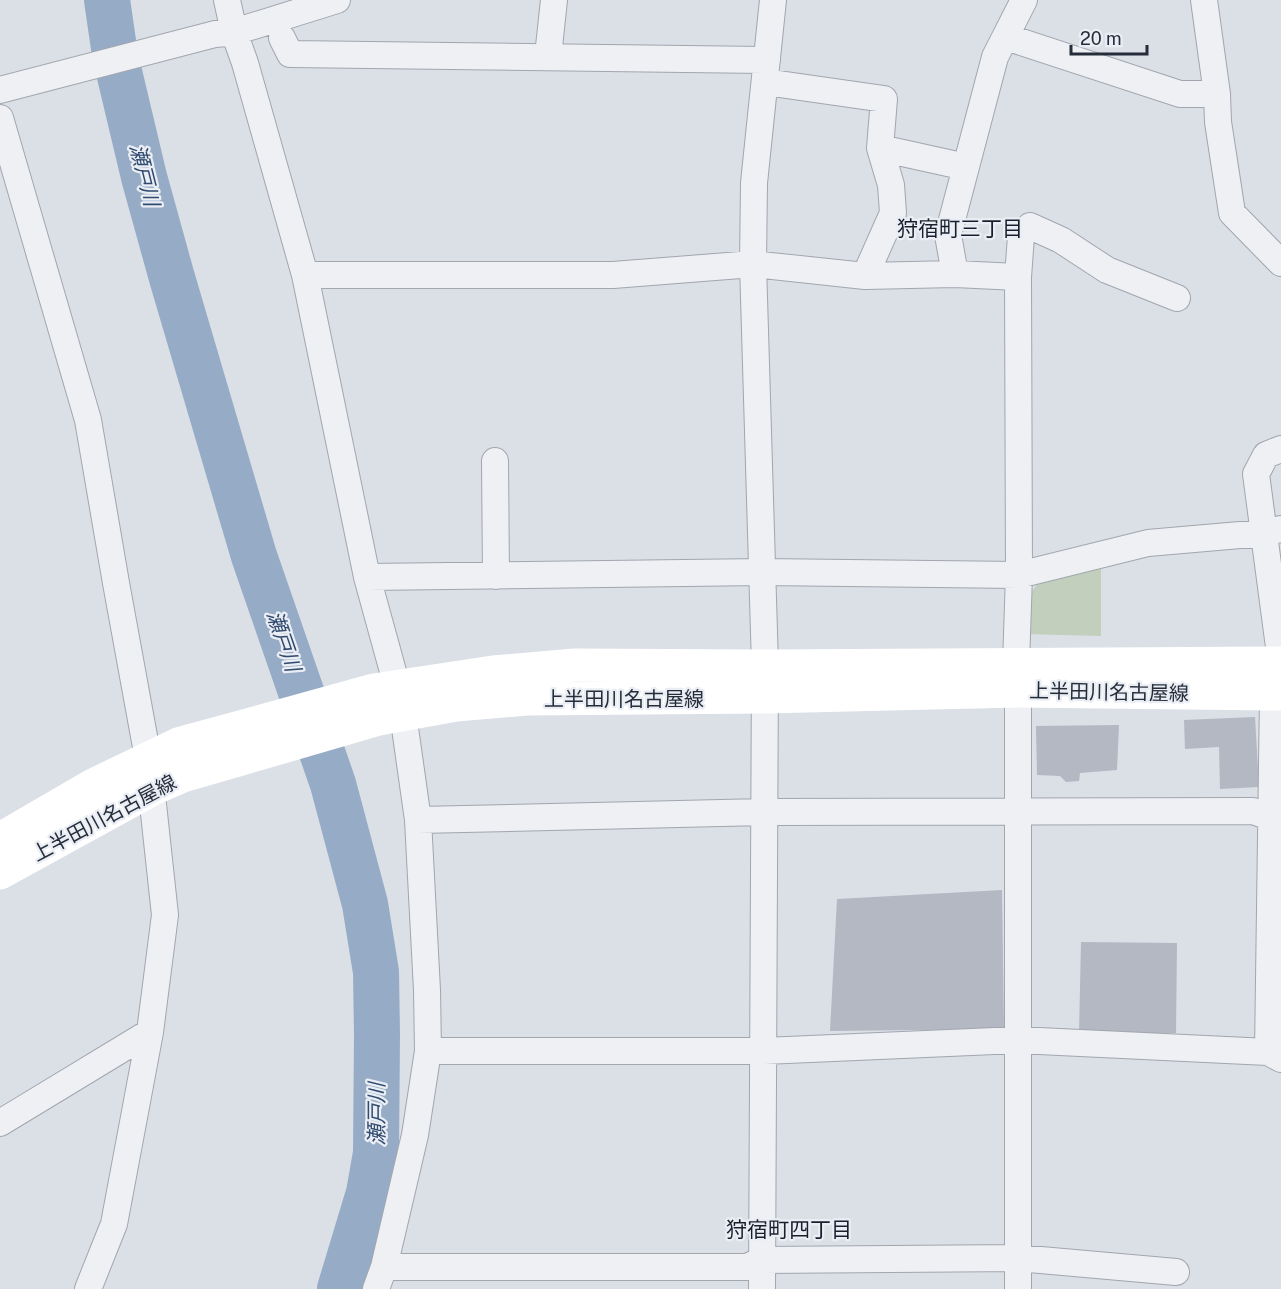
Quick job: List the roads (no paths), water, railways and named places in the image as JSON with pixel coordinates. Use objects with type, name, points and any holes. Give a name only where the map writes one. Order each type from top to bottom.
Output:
[{"type":"main road","name":"上半田川名古屋線","points":[[0,840],[93,785],[178,744],[388,702],[456,705],[765,682],[1017,678],[1279,678]]},
{"type":"main road","name":"上半田川名古屋線","points":[[0,873],[152,790],[183,776],[388,702]]},
{"type":"street","points":[[227,0],[224,33],[245,63],[305,275],[367,577],[388,702],[418,820],[428,1051],[415,1135],[380,1278],[747,1267],[762,1260],[1018,1258],[1176,1272]]},
{"type":"street","points":[[9,88],[224,33],[337,0]]},
{"type":"street","points":[[548,56],[554,0]]},
{"type":"street","points":[[762,1289],[765,682],[753,264],[754,183],[773,0]]},
{"type":"street","points":[[955,274],[948,235],[995,57],[1024,0]]},
{"type":"street","points":[[1204,0],[1217,94],[1218,122],[1232,213],[1281,263]]},
{"type":"street","points":[[1006,37],[1180,94],[1217,94]]},
{"type":"street","points":[[282,38],[290,54],[548,56],[766,71],[884,99],[880,148],[891,185],[893,213],[865,276]]},
{"type":"street","points":[[0,118],[88,420],[148,758],[165,915],[150,1032],[114,1224],[88,1289]]},
{"type":"street","points":[[880,148],[966,167]]},
{"type":"street","points":[[1018,1289],[1018,277],[1021,236],[1030,226],[1060,240],[1107,270],[1177,298]]},
{"type":"street","points":[[305,275],[613,275],[753,264],[865,276],[955,274],[1018,277]]},
{"type":"street","points":[[428,1051],[764,1051],[1018,1040],[1274,1056],[1279,678],[1272,531],[1256,474],[1266,455],[1281,449]]},
{"type":"street","points":[[495,461],[496,576]]},
{"type":"street","points":[[367,577],[763,572],[1019,575],[1148,543],[1272,531]]},
{"type":"street","points":[[418,820],[766,812],[1018,811],[1253,811],[1276,818]]},
{"type":"street","points":[[0,1123],[150,1032]]},
{"type":"waterway","name":"瀬戸川","points":[[107,0],[115,55],[144,177],[172,278],[254,556],[333,784],[365,904],[376,972],[376,1153],[369,1193],[340,1289]]},
{"type":"district","name":"狩宿町三丁目","points":[[960,228]]},
{"type":"district","name":"狩宿町四丁目","points":[[789,1229]]}]
